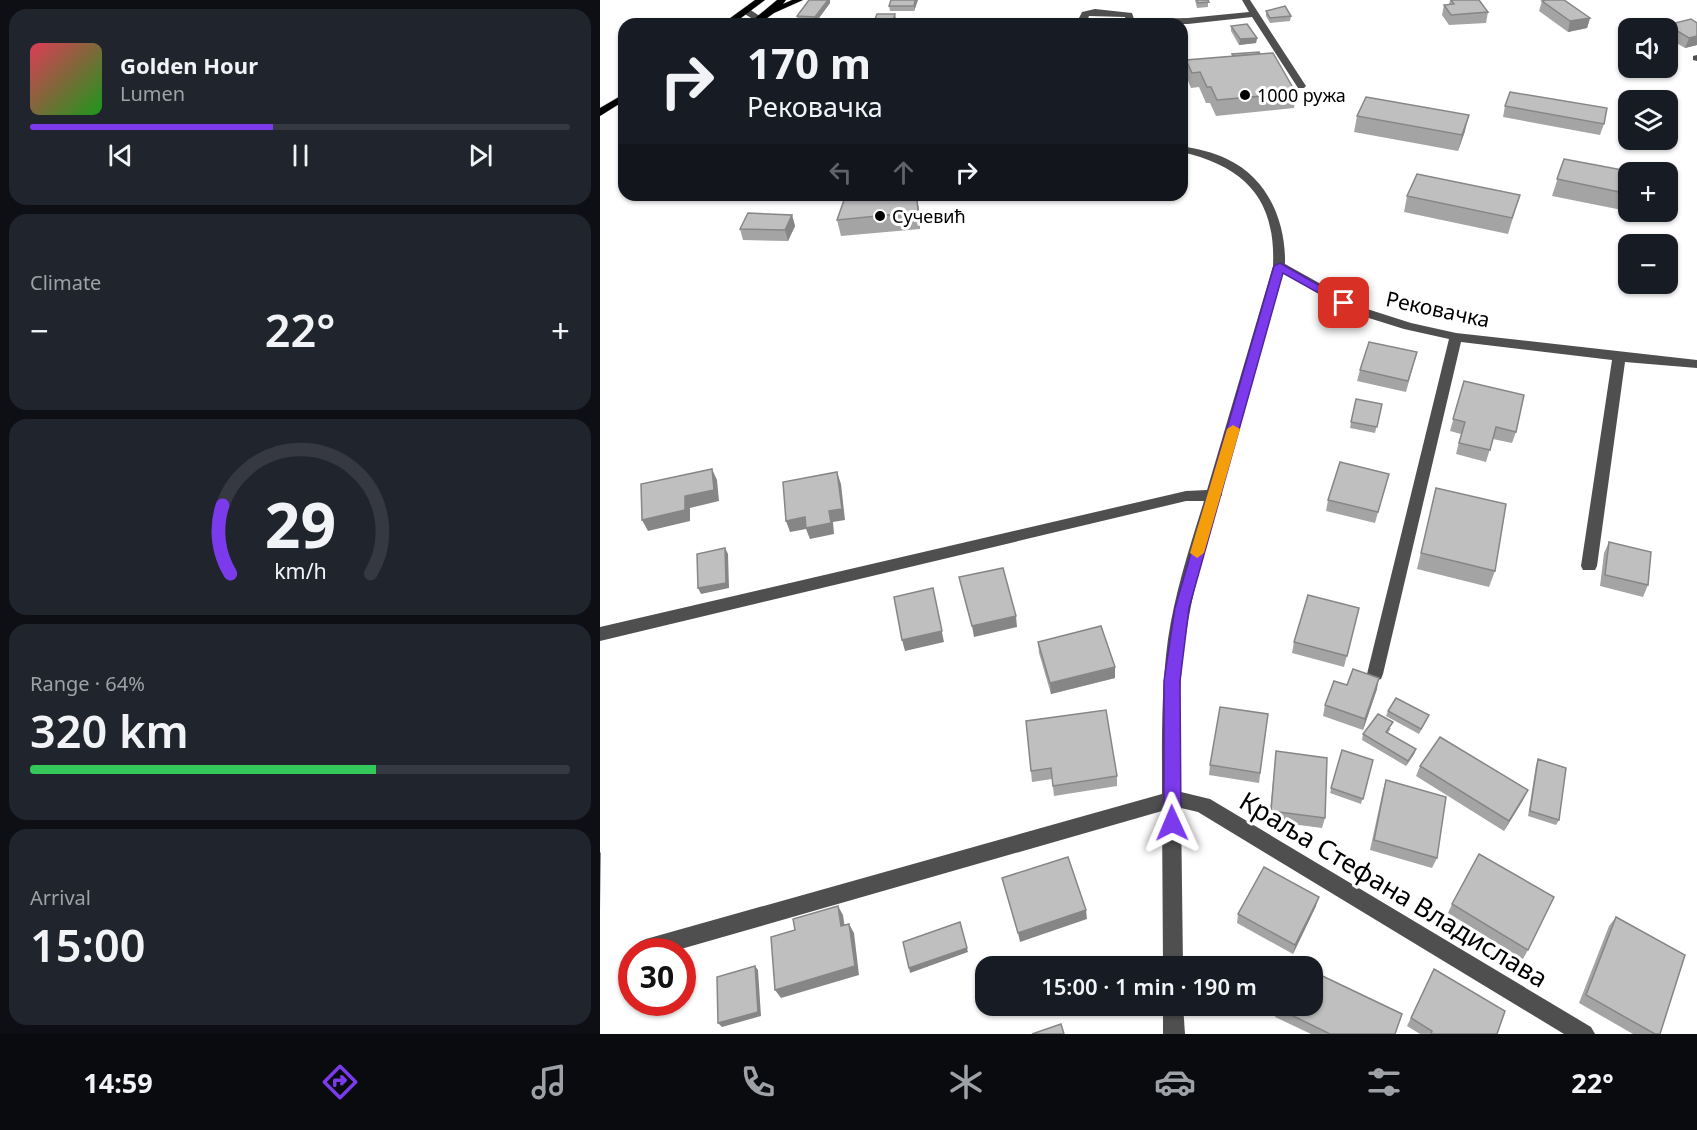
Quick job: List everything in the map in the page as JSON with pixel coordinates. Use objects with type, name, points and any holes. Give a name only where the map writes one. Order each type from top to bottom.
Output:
[{"type":"main road","points":[[736,18],[761,0]]},
{"type":"main road","points":[[765,18],[782,0]]},
{"type":"main road","points":[[767,18],[799,0]]},
{"type":"main road","points":[[742,1],[746,11]]},
{"type":"main road","points":[[600,113],[618,101]]},
{"type":"street","points":[[1246,0],[1301,86]]},
{"type":"street","points":[[746,11],[757,18]]},
{"type":"street","points":[[1083,18],[1085,14],[1095,12],[1125,14],[1130,18]]},
{"type":"street","points":[[1188,21],[1255,15]]},
{"type":"street","points":[[1173,956],[1171,740],[1174,657],[1188,580],[1215,495],[1280,266],[1281,250],[1272,212],[1257,188],[1230,164],[1188,151]]},
{"type":"street","name":"Рековачка","points":[[1280,266],[1360,311],[1392,322],[1456,337],[1697,364]]},
{"type":"street","points":[[1374,674],[1456,337]]},
{"type":"street","points":[[1589,566],[1619,357]]},
{"type":"street","points":[[600,634],[1186,496],[1215,495]]},
{"type":"street","points":[[685,938],[1172,800]]},
{"type":"street","name":"Краља Стефана Владислава","points":[[1172,800],[1185,800],[1203,806],[1584,1034]]},
{"type":"street","points":[[1173,1016],[1174,1034]]},
{"type":"building","points":[[809,0],[828,0],[815,17],[797,16]]},
{"type":"building","points":[[891,0],[915,0],[914,6],[889,6]]},
{"type":"building","points":[[1197,0],[1208,0],[1209,2],[1198,3]]},
{"type":"building","points":[[1451,0],[1479,0],[1488,12],[1451,15],[1444,5],[1454,4]]},
{"type":"building","points":[[1564,0],[1590,18],[1570,21],[1542,1]]},
{"type":"building","points":[[1285,6],[1291,16],[1270,18],[1266,11]]},
{"type":"building","points":[[877,14],[895,14],[894,18],[875,18]]},
{"type":"building","points":[[1691,19],[1697,23],[1697,36],[1689,38],[1678,32],[1678,22]]},
{"type":"building","points":[[1247,24],[1257,38],[1240,39],[1231,26]]},
{"type":"building","points":[[1259,52],[1260,54],[1233,56],[1232,54]]},
{"type":"building","points":[[1273,53],[1296,93],[1217,100],[1211,87],[1207,87],[1200,72],[1192,73],[1188,60]]},
{"type":"building","points":[[1510,92],[1607,108],[1604,124],[1505,106]]},
{"type":"building","points":[[1366,97],[1469,115],[1462,135],[1357,116]]},
{"type":"building","points":[[1564,159],[1618,169],[1618,192],[1557,179]]},
{"type":"building","points":[[1417,174],[1520,195],[1512,218],[1407,196]]},
{"type":"building","points":[[844,201],[917,201],[918,212],[837,220]]},
{"type":"building","points":[[748,213],[792,215],[785,230],[740,229]]},
{"type":"building","points":[[1369,342],[1417,352],[1408,381],[1360,370]]},
{"type":"building","points":[[1464,381],[1524,395],[1516,432],[1496,427],[1490,450],[1459,443],[1465,422],[1453,419]]},
{"type":"building","points":[[1356,399],[1382,404],[1377,427],[1351,422]]},
{"type":"building","points":[[1340,462],[1389,474],[1378,512],[1328,500]]},
{"type":"building","points":[[712,469],[714,490],[685,496],[685,510],[642,520],[641,484]]},
{"type":"building","points":[[837,472],[842,509],[829,511],[831,523],[806,528],[805,517],[786,521],[783,482]]},
{"type":"building","points":[[1436,488],[1506,504],[1495,571],[1421,553]]},
{"type":"building","points":[[1609,542],[1651,552],[1648,585],[1605,575]]},
{"type":"building","points":[[725,548],[726,583],[698,588],[697,554]]},
{"type":"building","points":[[1003,568],[1016,616],[972,626],[959,577]]},
{"type":"building","points":[[933,588],[942,631],[902,640],[894,597]]},
{"type":"building","points":[[1308,595],[1359,608],[1347,656],[1294,642]]},
{"type":"building","points":[[1101,626],[1115,667],[1050,683],[1038,642]]},
{"type":"building","points":[[1353,669],[1379,678],[1365,719],[1325,705],[1334,681],[1347,685]]},
{"type":"building","points":[[1396,698],[1429,715],[1421,729],[1388,711]]},
{"type":"building","points":[[1220,707],[1268,714],[1260,773],[1210,765]]},
{"type":"building","points":[[1106,710],[1117,776],[1053,786],[1051,768],[1031,771],[1026,721]]},
{"type":"building","points":[[1378,714],[1393,722],[1386,732],[1416,749],[1408,761],[1363,734]]},
{"type":"building","points":[[1440,737],[1528,790],[1509,821],[1420,766]]},
{"type":"building","points":[[1342,750],[1373,760],[1363,799],[1331,788]]},
{"type":"building","points":[[1276,751],[1327,758],[1325,818],[1271,811]]},
{"type":"building","points":[[1538,759],[1566,768],[1559,820],[1530,811]]},
{"type":"building","points":[[1386,780],[1446,797],[1437,858],[1374,840]]},
{"type":"building","points":[[1479,854],[1554,897],[1528,950],[1452,904]]},
{"type":"building","points":[[1068,857],[1086,910],[1018,933],[1002,878]]},
{"type":"building","points":[[1264,867],[1319,897],[1295,945],[1238,914]]},
{"type":"building","points":[[838,906],[841,926],[849,924],[855,966],[775,990],[771,937],[795,930],[793,919]]},
{"type":"building","points":[[1616,917],[1685,955],[1660,1034],[1655,1034],[1586,995]]},
{"type":"building","points":[[960,922],[967,948],[909,968],[903,942]]},
{"type":"building","points":[[755,966],[758,1012],[718,1023],[717,977]]},
{"type":"building","points":[[1434,969],[1505,1011],[1497,1034],[1431,1034],[1432,1031],[1411,1018]]},
{"type":"building","points":[[1323,976],[1402,1014],[1395,1034],[1330,1034],[1293,1016],[1323,1016]]},
{"type":"building","points":[[1061,1024],[1064,1034],[1032,1034]]},
{"type":"slow traffic","points":[[1197,553],[1233,429]]},
{"type":"place","name":"1000 ружа","points":[[1245,95]]},
{"type":"place","name":"Сучевић","points":[[880,216]]},
{"type":"route","points":[[1172,823],[1172,681],[1182,608],[1188,580],[1215,495],[1280,266],[1344,303]]}]
